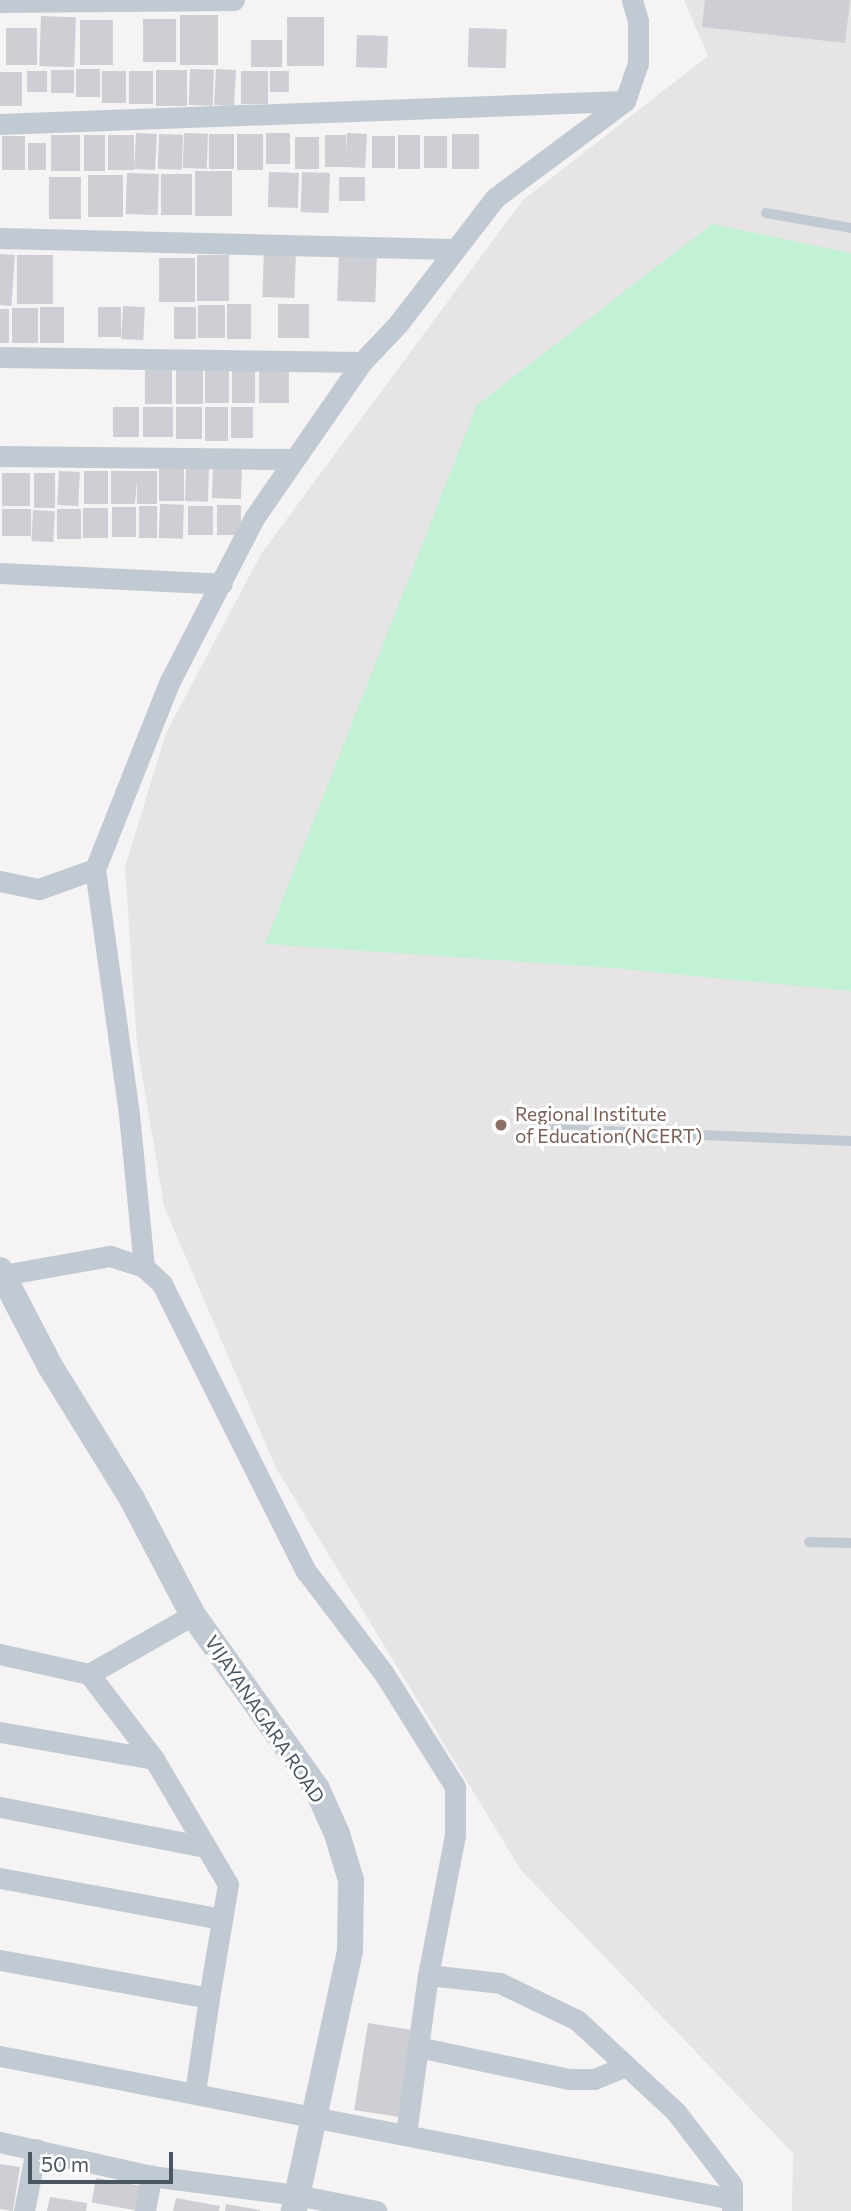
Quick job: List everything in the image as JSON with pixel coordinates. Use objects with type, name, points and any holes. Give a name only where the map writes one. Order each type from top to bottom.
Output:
[{"type":"street","points":[[0,2],[234,0]]},
{"type":"street","points":[[144,1267],[129,1114],[95,869],[170,681],[254,518],[292,459],[362,362],[398,324],[453,249],[495,198],[625,101],[638,64],[638,21],[632,0]]},
{"type":"street","points":[[0,124],[625,101]]},
{"type":"street","points":[[0,238],[453,249]]},
{"type":"street","points":[[0,357],[362,362]]},
{"type":"street","points":[[0,456],[292,459]]},
{"type":"street","points":[[0,573],[222,584]]},
{"type":"street","points":[[0,881],[39,889],[73,880],[95,869]]},
{"type":"street","points":[[1,1272],[110,1256],[144,1267],[162,1284],[306,1571],[383,1672],[455,1787],[455,1835],[428,1975],[406,2134]]},
{"type":"street","name":"VIJAYANAGARA ROAD","points":[[1,1272],[50,1366],[132,1499],[193,1615],[317,1789],[351,1880],[350,1951],[295,2203]]},
{"type":"street","points":[[89,1674],[193,1615]]},
{"type":"street","points":[[0,1654],[89,1674],[154,1759],[228,1884],[195,2093]]},
{"type":"street","points":[[0,1732],[154,1759]]},
{"type":"street","points":[[0,1807],[206,1847]]},
{"type":"street","points":[[0,1878],[222,1919]]},
{"type":"street","points":[[0,1960],[209,1998]]},
{"type":"street","points":[[0,2056],[315,2114],[732,2205],[732,2185],[676,2112],[577,2020],[500,1983],[428,1975]]},
{"type":"street","points":[[418,2047],[568,2079],[594,2079],[627,2066]]},
{"type":"street","points":[[0,2142],[151,2176],[295,2203],[376,2211]]},
{"type":"street","points":[[24,2211],[36,2149]]},
{"type":"street","points":[[145,2211],[151,2176]]},
{"type":"lane","points":[[766,213],[851,228]]},
{"type":"lane","points":[[550,1129],[851,1141]]},
{"type":"lane","points":[[809,1542],[851,1543]]},
{"type":"shaded area","name":"Regional Institute of Education(NCERT)","points":[[684,0],[851,0],[851,2211],[792,2211],[793,2153],[521,1870],[276,1468],[164,1206],[137,1045],[125,867],[166,733],[261,554],[523,200],[708,56]]},
{"type":"green space","points":[[712,224],[851,253],[851,991],[612,968],[265,944],[477,405]]},
{"type":"building","points":[[705,0],[850,0],[845,43],[702,27]]},
{"type":"building","points":[[180,15],[218,15],[218,65],[180,65]]},
{"type":"building","points":[[41,16],[76,17],[74,67],[39,66]]},
{"type":"building","points":[[287,17],[324,17],[324,66],[287,66]]},
{"type":"building","points":[[143,19],[176,19],[176,62],[143,62]]},
{"type":"building","points":[[80,20],[113,20],[113,65],[80,65]]},
{"type":"building","points":[[6,28],[37,28],[37,65],[6,65]]},
{"type":"building","points":[[469,28],[507,29],[506,68],[468,67]]},
{"type":"building","points":[[357,35],[388,36],[387,68],[356,67]]},
{"type":"building","points":[[251,40],[282,40],[282,67],[251,67]]},
{"type":"building","points":[[76,69],[100,69],[100,97],[76,97]]},
{"type":"building","points":[[190,69],[214,70],[213,106],[189,105]]},
{"type":"building","points":[[216,69],[236,70],[234,106],[214,105]]},
{"type":"building","points":[[51,70],[74,70],[74,93],[51,93]]},
{"type":"building","points":[[156,70],[187,70],[187,106],[156,106]]},
{"type":"building","points":[[27,71],[47,71],[47,92],[27,92]]},
{"type":"building","points":[[102,71],[126,71],[126,103],[102,103]]},
{"type":"building","points":[[129,71],[153,71],[153,104],[129,104]]},
{"type":"building","points":[[241,71],[268,71],[268,104],[241,104]]},
{"type":"building","points":[[270,71],[289,71],[289,92],[270,92]]},
{"type":"building","points":[[0,72],[22,72],[22,106],[0,106]]},
{"type":"building","points":[[136,133],[157,134],[155,170],[134,169]]},
{"type":"building","points":[[184,133],[208,134],[207,169],[183,168]]},
{"type":"building","points":[[266,133],[290,133],[290,164],[266,164]]},
{"type":"building","points":[[347,133],[367,134],[365,168],[345,167]]},
{"type":"building","points":[[159,134],[183,135],[182,170],[158,169]]},
{"type":"building","points":[[209,134],[234,134],[234,169],[209,169]]},
{"type":"building","points":[[237,134],[263,134],[263,170],[237,170]]},
{"type":"building","points":[[452,134],[479,134],[479,169],[452,169]]},
{"type":"building","points":[[51,135],[80,135],[80,171],[51,171]]},
{"type":"building","points":[[84,135],[105,135],[105,171],[84,171]]},
{"type":"building","points":[[108,135],[134,135],[134,170],[108,170]]},
{"type":"building","points":[[325,135],[346,135],[346,167],[325,167]]},
{"type":"building","points":[[398,135],[420,135],[420,169],[398,169]]},
{"type":"building","points":[[2,136],[25,136],[25,170],[2,170]]},
{"type":"building","points":[[372,136],[395,136],[395,168],[372,168]]},
{"type":"building","points":[[424,136],[447,136],[447,168],[424,168]]},
{"type":"building","points":[[295,137],[319,137],[319,169],[295,169]]},
{"type":"building","points":[[28,143],[46,143],[46,170],[28,170]]},
{"type":"building","points":[[195,171],[232,171],[232,216],[195,216]]},
{"type":"building","points":[[269,172],[299,173],[298,208],[268,207]]},
{"type":"building","points":[[302,172],[330,173],[329,213],[301,212]]},
{"type":"building","points":[[127,173],[159,174],[158,215],[126,214]]},
{"type":"building","points":[[161,174],[192,174],[192,215],[161,215]]},
{"type":"building","points":[[88,175],[123,175],[123,217],[88,217]]},
{"type":"building","points":[[49,177],[81,177],[81,219],[49,219]]},
{"type":"building","points":[[339,177],[365,177],[365,201],[339,201]]},
{"type":"building","points":[[264,250],[296,251],[294,298],[262,297]]},
{"type":"building","points":[[339,252],[377,253],[375,302],[337,301]]},
{"type":"building","points":[[0,254],[15,255],[11,306],[0,305]]},
{"type":"building","points":[[17,255],[53,255],[53,304],[17,304]]},
{"type":"building","points":[[197,255],[229,255],[229,301],[197,301]]},
{"type":"building","points":[[159,258],[195,258],[195,302],[159,302]]},
{"type":"building","points":[[227,304],[251,304],[251,339],[227,339]]},
{"type":"building","points":[[278,304],[309,304],[309,338],[278,338]]},
{"type":"building","points":[[198,305],[225,305],[225,338],[198,338]]},
{"type":"building","points":[[123,306],[145,307],[143,340],[121,339]]},
{"type":"building","points":[[40,307],[64,307],[64,343],[40,343]]},
{"type":"building","points":[[98,307],[121,307],[121,337],[98,337]]},
{"type":"building","points":[[174,307],[196,307],[196,339],[174,339]]},
{"type":"building","points":[[12,308],[38,308],[38,343],[12,343]]},
{"type":"building","points":[[0,309],[9,309],[9,343],[0,343]]},
{"type":"building","points":[[205,368],[229,368],[229,403],[205,403]]},
{"type":"building","points":[[232,368],[255,368],[255,403],[232,403]]},
{"type":"building","points":[[145,369],[172,369],[172,404],[145,404]]},
{"type":"building","points":[[176,369],[203,369],[203,404],[176,404]]},
{"type":"building","points":[[259,370],[289,370],[289,403],[259,403]]},
{"type":"building","points":[[113,407],[139,407],[139,437],[113,437]]},
{"type":"building","points":[[143,407],[173,407],[173,437],[143,437]]},
{"type":"building","points":[[176,407],[202,407],[202,439],[176,439]]},
{"type":"building","points":[[205,407],[228,407],[228,441],[205,441]]},
{"type":"building","points":[[231,407],[253,407],[253,438],[231,438]]},
{"type":"building","points":[[213,467],[242,468],[241,499],[212,498]]},
{"type":"building","points":[[159,468],[184,468],[184,501],[159,501]]},
{"type":"building","points":[[186,468],[209,469],[208,502],[185,501]]},
{"type":"building","points":[[59,471],[80,472],[78,506],[57,505]]},
{"type":"building","points":[[84,471],[108,471],[108,504],[84,504]]},
{"type":"building","points":[[111,471],[157,471],[157,504],[137,504],[137,481],[135,504],[111,504]]},
{"type":"building","points":[[2,473],[30,473],[30,506],[2,506]]},
{"type":"building","points":[[34,473],[55,473],[55,508],[34,508]]},
{"type":"building","points":[[160,504],[184,505],[183,539],[159,538]]},
{"type":"building","points":[[217,505],[241,505],[241,535],[217,535]]},
{"type":"building","points":[[139,506],[157,506],[157,538],[139,538]]},
{"type":"building","points":[[188,506],[213,506],[213,535],[188,535]]},
{"type":"building","points":[[112,507],[136,507],[136,537],[112,537]]},
{"type":"building","points":[[83,508],[108,508],[108,538],[83,538]]},
{"type":"building","points":[[2,509],[31,509],[31,536],[2,536]]},
{"type":"building","points":[[57,509],[81,509],[81,539],[57,539]]},
{"type":"building","points":[[33,510],[55,511],[53,542],[31,541]]},
{"type":"building","points":[[368,2023],[413,2030],[400,2117],[354,2110]]},
{"type":"building","points":[[0,2164],[20,2167],[13,2211],[0,2209]]},
{"type":"building","points":[[96,2178],[147,2187],[143,2211],[92,2203]]},
{"type":"building","points":[[50,2197],[87,2203],[86,2211],[47,2211]]},
{"type":"building","points":[[176,2198],[220,2206],[219,2211],[173,2211]]},
{"type":"building","points":[[226,2204],[260,2210],[260,2211],[225,2211]]},
{"type":"place","name":"Regional Institute of Education(NCERT)","points":[[501,1125]]}]
